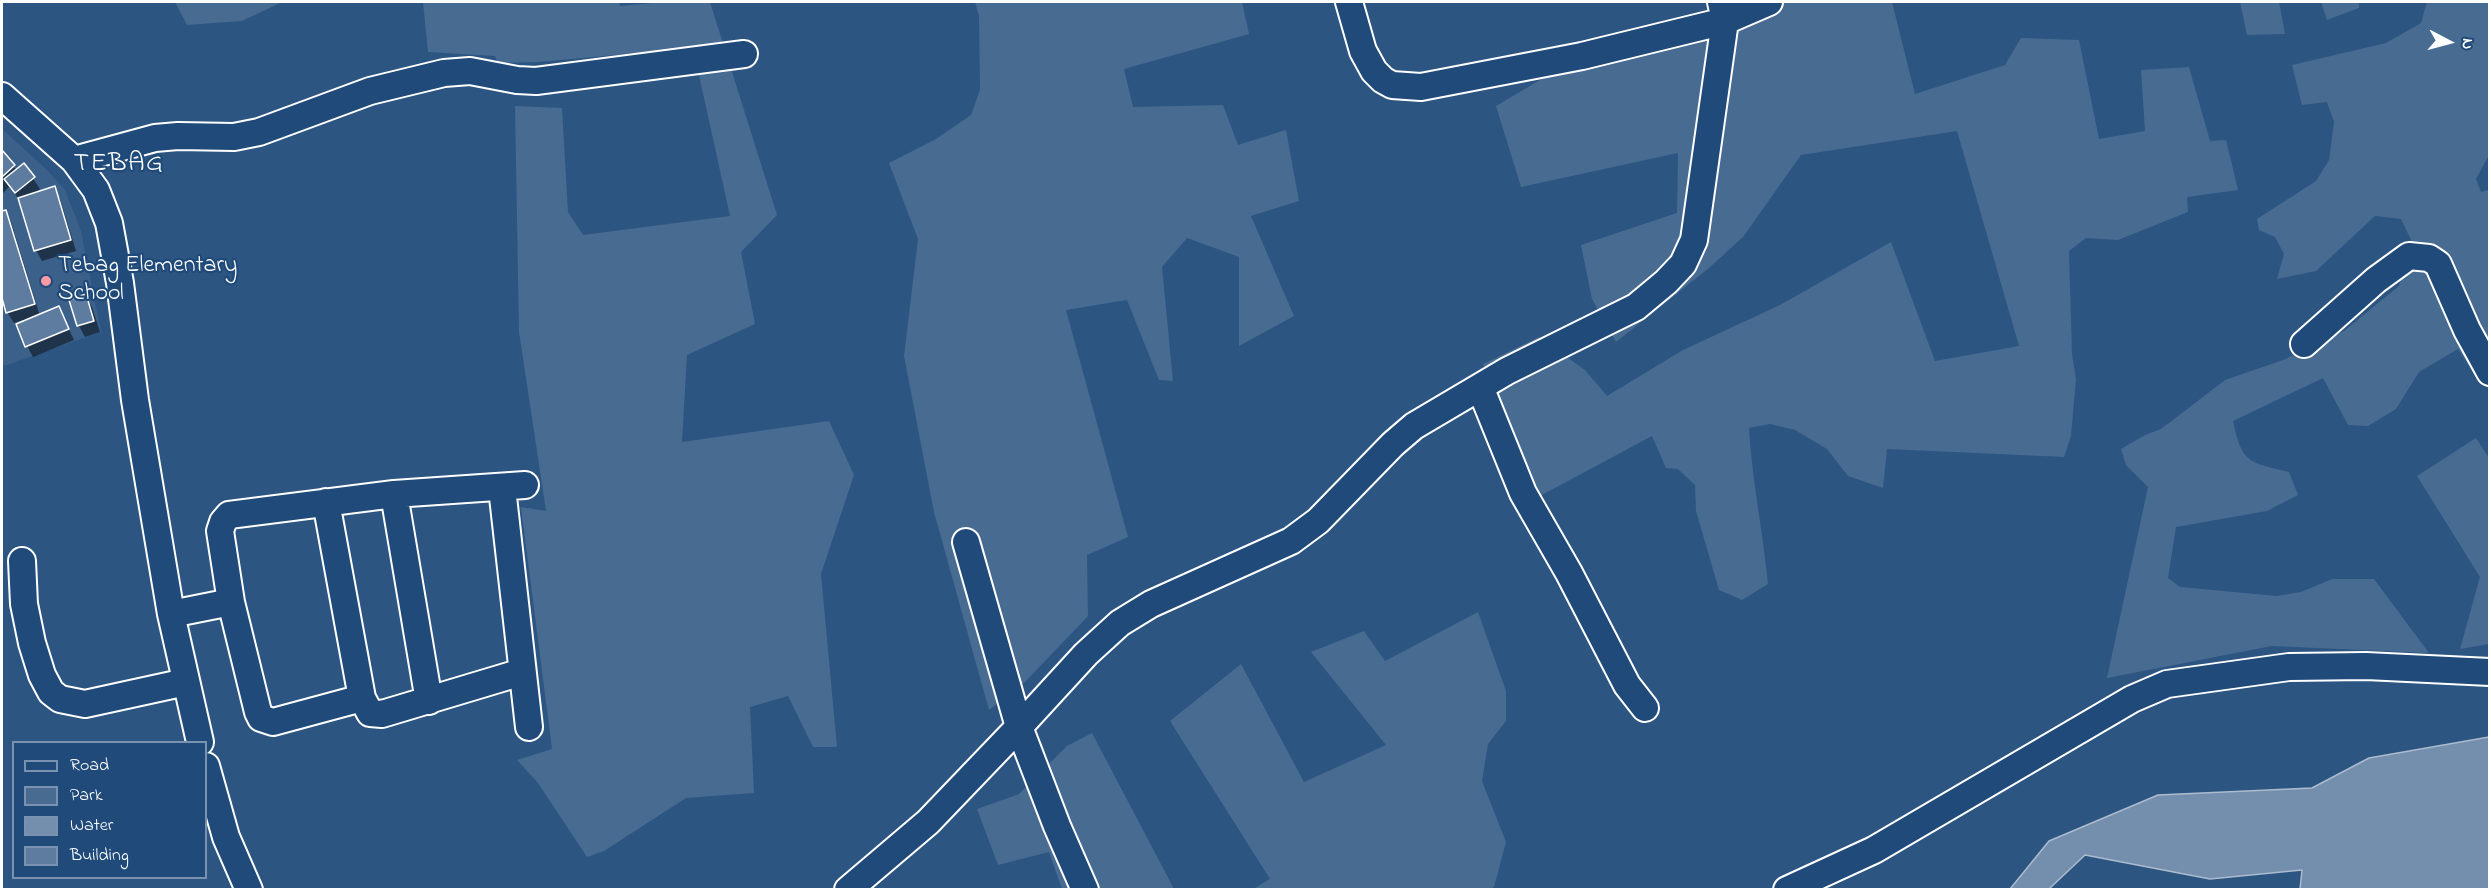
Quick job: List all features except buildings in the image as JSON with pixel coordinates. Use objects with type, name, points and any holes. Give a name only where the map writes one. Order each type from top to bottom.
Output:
[{"type":"street","points":[[1349,2],[1363,51],[1374,71],[1392,85],[1404,87],[1421,87],[1521,69],[1723,11],[1769,2]]},
{"type":"street","points":[[848,890],[928,822],[1086,654],[1120,623],[1151,604],[1291,541],[1318,521],[1393,444],[1414,426],[1507,371],[1636,307],[1666,282],[1683,264],[1694,240],[1700,211],[1723,11]]},
{"type":"street","points":[[74,160],[154,138],[234,137],[259,132],[370,91],[444,73],[470,71],[517,80],[536,81],[744,54]]},
{"type":"street","points":[[2,96],[74,160],[96,190],[109,224],[120,283],[135,400],[171,614],[200,741]]},
{"type":"street","points":[[2304,344],[2376,280],[2409,256],[2429,258],[2438,264],[2467,330],[2490,372]]},
{"type":"street","points":[[1480,387],[1523,494],[1569,573],[1628,685],[1645,708]]},
{"type":"street","points":[[362,698],[273,722],[261,718],[231,602],[220,531],[228,514],[394,494],[513,486],[522,672],[529,727]]},
{"type":"street","points":[[394,494],[429,701]]},
{"type":"street","points":[[326,502],[362,698],[366,708],[375,714],[429,701],[522,672]]},
{"type":"street","points":[[966,542],[1019,727],[1057,826],[1085,890]]},
{"type":"street","points":[[22,561],[24,604],[32,643],[42,675],[51,692],[60,699],[86,704],[186,682]]},
{"type":"street","points":[[171,614],[231,602]]},
{"type":"street","points":[[1787,890],[1874,850],[2132,699],[2167,684],[2289,667],[2366,666],[2490,672]]},
{"type":"street","points":[[207,770],[226,837],[249,890]]},
{"type":"shaded area","name":"Tebag Elementary School","points":[[2,129],[47,170],[65,190],[81,231],[101,332],[4,366],[2,358]]},
{"type":"green space","points":[[175,2],[298,2],[280,3],[242,21],[187,25]]},
{"type":"green space","points":[[423,2],[619,2],[620,6],[662,2],[710,2],[777,215],[741,252],[755,324],[687,355],[682,442],[829,421],[854,475],[821,574],[837,747],[813,747],[788,696],[750,707],[754,793],[686,798],[604,851],[587,857],[538,783],[517,760],[552,749],[521,507],[546,511],[519,332],[515,106],[562,108],[568,212],[583,235],[730,216],[693,48],[538,62],[498,63],[495,56],[428,52]]},
{"type":"green space","points":[[975,2],[1242,2],[1249,34],[1124,69],[1133,107],[1223,105],[1238,145],[1286,130],[1299,201],[1251,216],[1294,316],[1239,346],[1239,257],[1187,238],[1162,267],[1173,381],[1159,380],[1127,300],[1066,310],[1128,537],[1087,555],[1088,616],[1025,682],[989,710],[934,512],[904,356],[918,239],[889,163],[936,139],[971,115],[980,90],[979,16]]},
{"type":"green space","points":[[1746,2],[1892,2],[1915,94],[2005,65],[2021,38],[2079,40],[2099,139],[2145,131],[2141,70],[2189,67],[2210,141],[2226,140],[2238,190],[2187,197],[2188,212],[2118,240],[2086,238],[2069,251],[2072,354],[2076,379],[2071,436],[2064,457],[1887,449],[1883,488],[1848,476],[1827,449],[1795,430],[1770,424],[1749,428],[1768,584],[1742,600],[1719,590],[1696,511],[1695,485],[1678,469],[1666,468],[1652,436],[1540,496],[1483,364],[1539,337],[1585,370],[1607,396],[1683,350],[1780,305],[1891,242],[1935,361],[2019,346],[1957,131],[1801,155],[1743,237],[1709,268],[1616,342],[1592,299],[1581,245],[1677,213],[1678,153],[1521,187],[1496,106],[1606,41]]},
{"type":"green space","points":[[2240,2],[2279,2],[2285,34],[2247,35]]},
{"type":"green space","points":[[2321,2],[2359,2],[2359,8],[2327,20]]},
{"type":"green space","points":[[2427,2],[2489,2],[2489,155],[2476,179],[2481,192],[2489,190],[2489,369],[2476,376],[2458,349],[2419,372],[2396,409],[2368,426],[2348,425],[2323,378],[2233,421],[2240,446],[2249,459],[2289,472],[2298,495],[2267,511],[2176,527],[2168,578],[2180,587],[2277,596],[2301,592],[2332,579],[2374,579],[2429,653],[2272,646],[2107,678],[2148,487],[2126,465],[2121,449],[2161,429],[2225,380],[2283,360],[2344,331],[2399,286],[2411,240],[2401,219],[2375,216],[2316,271],[2277,279],[2284,254],[2275,237],[2259,230],[2257,219],[2316,181],[2329,160],[2334,122],[2327,102],[2302,105],[2292,65],[2386,43],[2421,23]]},
{"type":"green space","points":[[2476,438],[2489,458],[2489,644],[2460,649],[2480,577],[2417,476]]},
{"type":"green space","points":[[1478,612],[1506,691],[1506,721],[1488,744],[1482,781],[1506,842],[1494,887],[1490,890],[1253,889],[1270,879],[1170,721],[1241,664],[1304,782],[1386,745],[1311,652],[1364,631],[1385,661]]},
{"type":"green space","points":[[1092,733],[1173,887],[1171,890],[1062,889],[1049,852],[998,865],[977,809],[1019,794],[1067,746]]},
{"type":"water","points":[[2489,737],[2489,889],[2300,889],[2302,870],[2210,879],[2085,855],[2049,889],[2010,889],[2049,841],[2158,795],[2312,788],[2369,758]]},
{"type":"place","name":"Tebag Elementary School","points":[[46,281]]},
{"type":"district","name":"TEBAG","points":[[119,166]]}]
